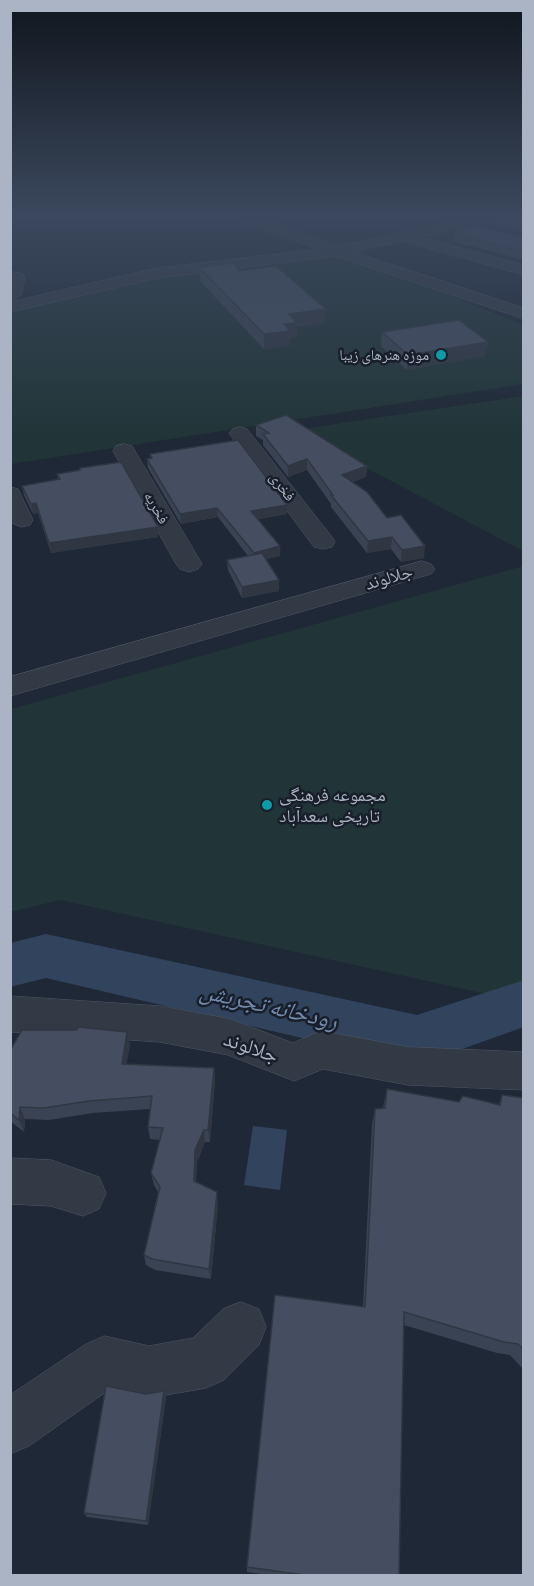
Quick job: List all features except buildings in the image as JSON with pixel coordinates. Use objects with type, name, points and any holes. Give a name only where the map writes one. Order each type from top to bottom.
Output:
[{"type":"street","points":[[12,301],[69,290]]},
{"type":"street","points":[[459,290],[519,309]]},
{"type":"street","name":"فخری","points":[[240,433],[323,542]]},
{"type":"street","name":"فخریه","points":[[124,451],[189,564]]},
{"type":"street","points":[[10,494],[21,520]]},
{"type":"street","name":"جلالوند","points":[[10,687],[422,569]]},
{"type":"street","name":"جلالوند","points":[[10,1014],[160,1024],[230,1037],[294,1062],[321,1050],[408,1066],[524,1071]]},
{"type":"street","points":[[10,1181],[51,1183],[83,1193]]},
{"type":"street","points":[[10,1427],[104,1362],[149,1372],[206,1362],[241,1327]]},
{"type":"green space","points":[[97,290],[436,290],[523,325],[523,384],[11,464],[11,311]]},
{"type":"green space","points":[[523,396],[523,551],[295,430]]},
{"type":"green space","name":"مجموعه فرهنگی تاریخی سعدآباد","points":[[523,566],[523,1002],[60,900],[11,912],[11,709]]},
{"type":"water","points":[[253,1126],[287,1130],[280,1190],[244,1185]]},
{"type":"waterway","name":"رودخانه تجریش","points":[[10,965],[46,956],[417,1040],[524,1003]]},
{"type":"place","name":"موزه هنرهای زیبا","points":[[441,355]]},
{"type":"place","name":"مجموعه فرهنگی تاریخی سعدآباد","points":[[267,805]]}]
